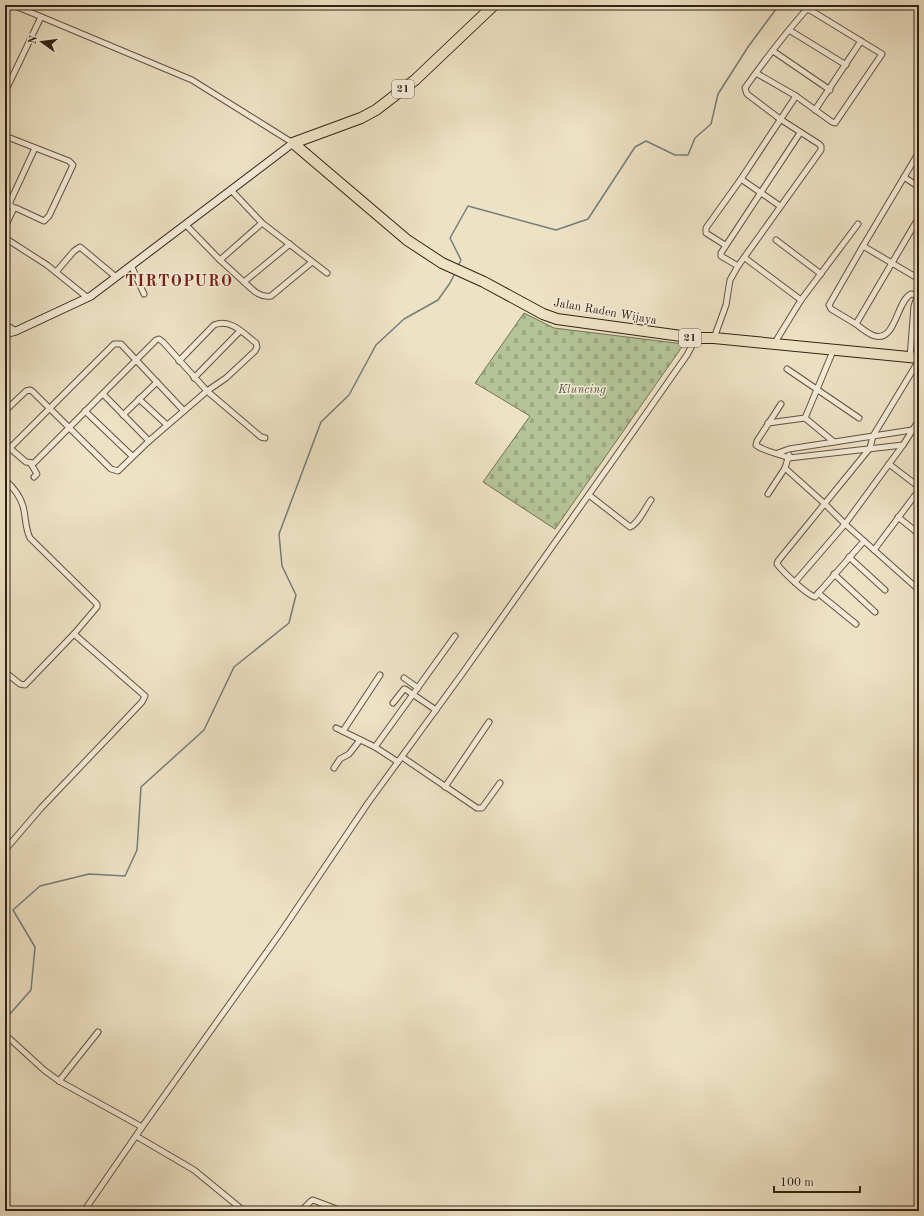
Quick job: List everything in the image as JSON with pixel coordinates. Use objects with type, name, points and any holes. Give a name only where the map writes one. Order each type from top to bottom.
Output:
[{"type":"highway","name":"21","points":[[293,143],[362,118],[376,110],[412,83],[494,5]]},
{"type":"highway","name":"Jalan Raden Wijaya","points":[[293,143],[407,240],[453,269],[470,276],[543,314],[557,319],[696,338],[714,338],[833,351],[917,358]]},
{"type":"street","points":[[5,334],[16,331],[88,298],[293,143],[192,80],[13,5]]},
{"type":"street","points":[[714,338],[726,305],[730,280],[738,266],[820,150],[821,146],[780,119],[745,91],[745,88],[756,73],[789,30],[806,10],[882,54],[835,123],[796,96],[756,73]]},
{"type":"street","points":[[5,92],[41,17]]},
{"type":"street","points":[[789,30],[846,65]]},
{"type":"street","points":[[816,110],[861,42]]},
{"type":"street","points":[[773,51],[830,90]]},
{"type":"street","points":[[725,245],[706,233],[706,228],[741,179],[796,96]]},
{"type":"street","points":[[738,266],[721,256],[720,253],[800,133]]},
{"type":"street","points":[[5,136],[69,161],[72,165],[47,218],[41,220],[10,205],[10,202],[35,148]]},
{"type":"street","points":[[917,358],[914,306],[918,293],[911,294],[905,299],[891,328],[884,335],[879,336],[872,335],[831,309],[829,305],[919,152]]},
{"type":"street","points":[[904,177],[919,187]]},
{"type":"street","points":[[741,179],[780,206]]},
{"type":"street","points":[[231,190],[262,223],[327,274]]},
{"type":"street","points":[[5,227],[14,208]]},
{"type":"street","points":[[856,324],[919,217]]},
{"type":"street","points":[[220,260],[262,223]]},
{"type":"street","points":[[773,345],[801,300],[858,224]]},
{"type":"street","points":[[186,225],[220,260],[257,294],[263,296],[271,296],[312,262]]},
{"type":"street","points":[[5,238],[47,265],[88,298]]},
{"type":"street","points":[[776,240],[821,274]]},
{"type":"street","points":[[244,282],[290,244]]},
{"type":"street","points":[[864,246],[919,279]]},
{"type":"street","points":[[56,272],[74,251],[80,247],[116,277]]},
{"type":"street","points":[[745,258],[801,300]]},
{"type":"street","points":[[131,265],[144,294]]},
{"type":"street","points":[[6,409],[26,391],[30,390],[113,471],[118,471],[132,456],[167,425],[207,391],[226,378],[256,350],[256,343],[234,325],[219,323],[214,325],[179,361]]},
{"type":"street","points":[[5,324],[16,331]]},
{"type":"street","points":[[194,378],[240,331]]},
{"type":"street","points":[[84,1211],[281,932],[368,803],[436,710],[683,361],[696,338]]},
{"type":"street","points":[[31,464],[34,463],[136,359],[158,339],[163,342],[207,391],[261,437],[265,438]]},
{"type":"street","points":[[864,541],[813,597],[778,566],[777,562],[870,448],[873,436],[917,358],[919,339]]},
{"type":"street","points":[[10,448],[114,344],[121,344],[184,411]]},
{"type":"street","points":[[805,418],[833,351]]},
{"type":"street","points":[[787,369],[858,418]]},
{"type":"street","points":[[124,415],[157,382]]},
{"type":"street","points":[[103,394],[149,441]]},
{"type":"street","points":[[139,399],[167,425]]},
{"type":"street","points":[[781,404],[757,441],[756,445],[760,448],[789,458],[903,445]]},
{"type":"street","points":[[85,411],[132,456]]},
{"type":"street","points":[[768,423],[805,418],[834,442]]},
{"type":"street","points":[[795,582],[845,524],[903,445],[919,420]]},
{"type":"street","points":[[778,453],[789,449],[912,430]]},
{"type":"street","points":[[5,444],[26,462],[31,464],[37,474],[34,477]]},
{"type":"street","points":[[768,494],[785,468],[789,458],[789,449]]},
{"type":"street","points":[[889,464],[919,487]]},
{"type":"street","points":[[785,468],[919,590]]},
{"type":"street","points":[[5,480],[13,487],[21,502],[30,538],[96,604],[97,607],[74,634],[25,685],[20,684],[5,672]]},
{"type":"street","points":[[874,550],[919,490]]},
{"type":"street","points":[[589,495],[630,527],[636,522],[651,500]]},
{"type":"street","points":[[898,517],[919,534]]},
{"type":"street","points":[[849,557],[885,590]]},
{"type":"street","points":[[834,574],[875,612]]},
{"type":"street","points":[[818,593],[856,624]]},
{"type":"street","points":[[5,850],[41,808],[145,698],[144,694],[74,634]]},
{"type":"street","points":[[375,747],[414,695],[455,636]]},
{"type":"street","points":[[342,731],[380,674]]},
{"type":"street","points":[[404,678],[418,688]]},
{"type":"street","points":[[393,703],[405,689],[436,710]]},
{"type":"street","points":[[444,786],[489,722]]},
{"type":"street","points":[[336,728],[375,747],[398,762]]},
{"type":"street","points":[[334,768],[340,759],[349,754],[360,740]]},
{"type":"street","points":[[402,757],[475,807],[481,809],[500,783]]},
{"type":"street","points":[[59,1081],[98,1032]]},
{"type":"street","points":[[10,1040],[59,1081],[142,1127]]},
{"type":"street","points":[[136,1136],[194,1170],[244,1211]]},
{"type":"street","points":[[301,1211],[311,1200],[313,1200],[342,1211]]},
{"type":"green space","name":"Kluncing","points":[[524,313],[554,328],[684,344],[555,529],[483,482],[530,416],[475,383]]},
{"type":"waterway","points":[[458,266],[461,260],[450,238],[468,206],[556,230],[588,219],[635,147],[646,141],[675,155],[688,155],[695,138],[711,124],[718,94],[748,47],[779,5]]},
{"type":"waterway","points":[[5,1012],[9,1015],[31,990],[35,947],[13,910],[40,886],[89,874],[125,876],[137,850],[141,787],[204,730],[234,667],[289,623],[296,595],[282,566],[279,534],[321,422],[349,395],[376,345],[404,319],[438,300],[455,273]]},
{"type":"district","name":"TIRTOPURO","points":[[179,282]]}]
